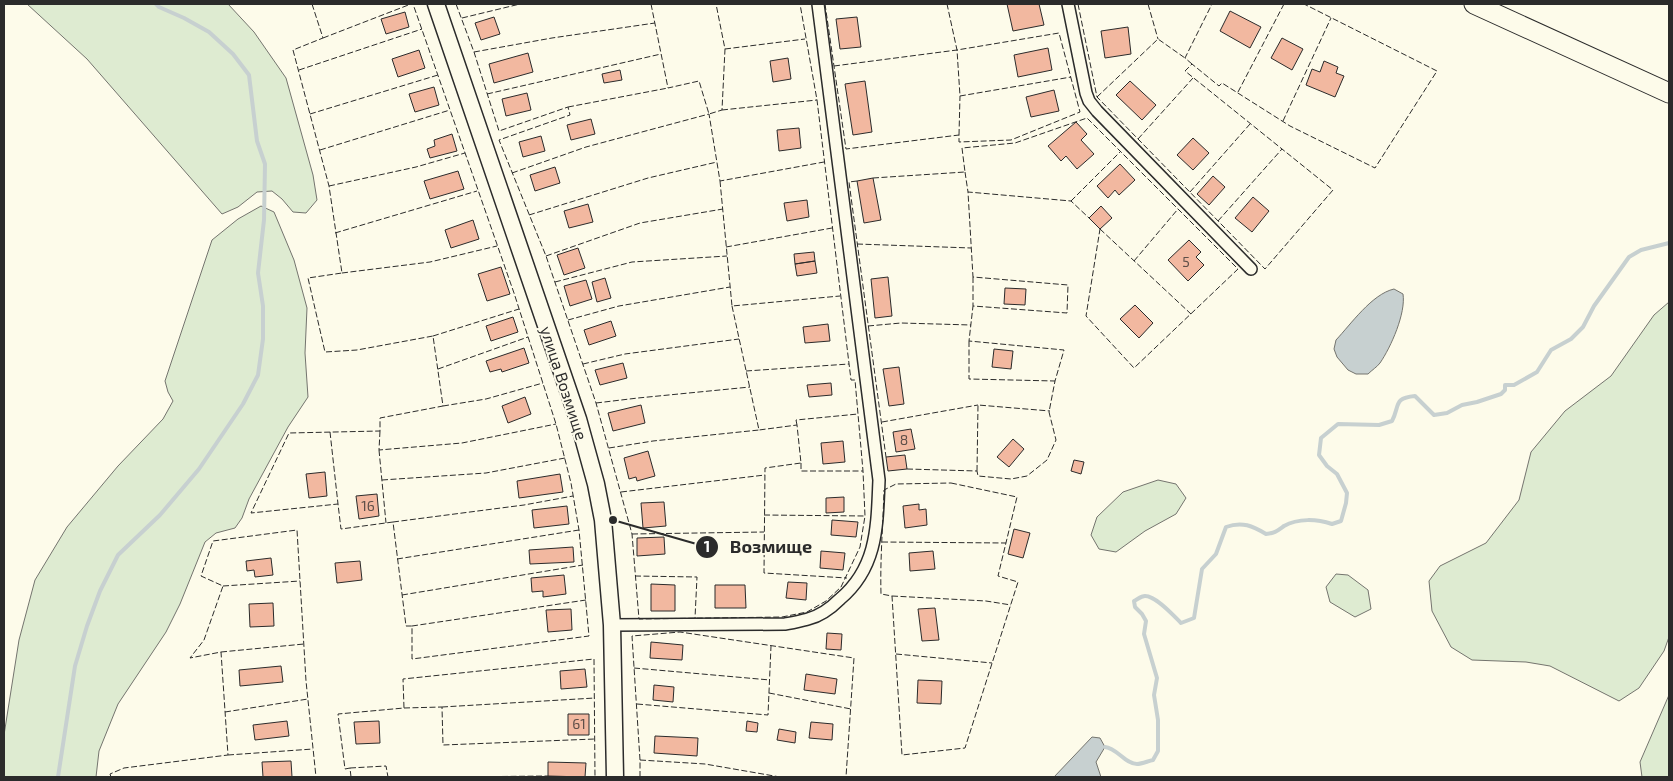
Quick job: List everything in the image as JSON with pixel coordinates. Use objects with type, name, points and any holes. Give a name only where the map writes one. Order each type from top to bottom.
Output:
[{"type":"main road","name":"улица Возмище","points":[[436,4],[574,410],[596,484],[603,520],[612,625],[615,777]]},
{"type":"main road","points":[[1474,4],[1669,93]]},
{"type":"street","points":[[612,625],[785,624],[809,619],[831,608],[849,592],[861,577],[868,562],[873,545],[879,480],[818,4]]},
{"type":"street","points":[[1068,4],[1089,101],[1252,268]]},
{"type":"green space","points":[[27,4],[228,4],[254,32],[286,78],[313,175],[317,200],[306,213],[293,212],[272,191],[257,192],[238,207],[222,214],[87,59]]},
{"type":"green space","points":[[261,206],[274,212],[294,260],[307,308],[305,353],[308,397],[288,427],[249,499],[242,518],[235,528],[216,533],[205,542],[180,604],[166,632],[118,704],[99,751],[96,777],[4,777],[4,735],[19,640],[35,580],[67,527],[118,466],[163,419],[173,401],[165,381],[212,240],[238,219]]},
{"type":"green space","points":[[1669,302],[1669,637],[1664,651],[1639,688],[1619,701],[1550,666],[1526,662],[1472,660],[1451,647],[1432,611],[1429,581],[1440,566],[1486,543],[1519,500],[1531,452],[1565,411],[1611,376],[1654,315]]},
{"type":"green space","points":[[1158,480],[1176,484],[1186,498],[1176,514],[1145,531],[1116,552],[1099,549],[1091,535],[1097,517],[1123,492]]},
{"type":"green space","points":[[1336,574],[1348,575],[1368,590],[1371,609],[1355,617],[1330,602],[1326,587]]},
{"type":"green space","points":[[1669,695],[1669,777],[1642,777],[1640,762]]},
{"type":"shaded area","points":[[1394,289],[1403,294],[1402,311],[1397,330],[1384,356],[1379,364],[1368,374],[1356,374],[1348,370],[1337,357],[1334,349],[1336,340],[1370,303]]},
{"type":"shaded area","points":[[1092,737],[1100,738],[1105,747],[1096,762],[1101,777],[1054,777]]},
{"type":"building","points":[[1007,4],[1039,4],[1044,25],[1013,31]]},
{"type":"building","points":[[1230,11],[1261,27],[1250,48],[1220,31]]},
{"type":"building","points":[[405,12],[409,27],[386,34],[381,19]]},
{"type":"building","points":[[494,17],[500,34],[481,40],[475,23]]},
{"type":"building","points":[[857,17],[861,47],[840,49],[836,19]]},
{"type":"building","points":[[1128,27],[1131,54],[1105,58],[1101,31]]},
{"type":"building","points":[[1282,38],[1303,49],[1292,70],[1271,58]]},
{"type":"building","points":[[1048,48],[1052,70],[1018,77],[1014,55]]},
{"type":"building","points":[[419,50],[425,68],[398,77],[392,59]]},
{"type":"building","points":[[528,53],[533,72],[494,83],[489,64]]},
{"type":"building","points":[[788,58],[791,79],[773,82],[770,61]]},
{"type":"building","points":[[1324,61],[1338,67],[1336,73],[1344,76],[1335,97],[1306,85],[1312,69],[1320,72]]},
{"type":"building","points":[[620,70],[622,80],[604,83],[602,74]]},
{"type":"building","points":[[865,81],[872,132],[853,135],[845,84]]},
{"type":"building","points":[[1130,81],[1156,105],[1142,120],[1116,95]]},
{"type":"building","points":[[434,87],[439,105],[415,112],[409,94]]},
{"type":"building","points":[[1054,90],[1059,111],[1031,117],[1026,97]]},
{"type":"building","points":[[527,93],[531,110],[506,116],[502,99]]},
{"type":"building","points":[[591,119],[595,134],[571,140],[567,125]]},
{"type":"building","points":[[1076,122],[1087,134],[1081,140],[1094,154],[1077,169],[1066,156],[1061,161],[1048,146]]},
{"type":"building","points":[[799,128],[801,148],[779,151],[777,130]]},
{"type":"building","points":[[452,134],[457,151],[430,158],[427,149],[435,146],[434,140]]},
{"type":"building","points":[[541,136],[545,151],[523,157],[519,142]]},
{"type":"building","points":[[1193,138],[1209,153],[1193,170],[1177,155]]},
{"type":"building","points":[[1120,164],[1135,180],[1119,195],[1115,190],[1108,198],[1097,186]]},
{"type":"building","points":[[555,167],[560,183],[535,191],[530,175]]},
{"type":"building","points":[[458,171],[464,189],[430,199],[424,181]]},
{"type":"building","points":[[1213,176],[1225,187],[1209,205],[1197,194]]},
{"type":"building","points":[[873,178],[881,220],[864,223],[857,181]]},
{"type":"building","points":[[1253,197],[1269,211],[1252,232],[1235,218]]},
{"type":"building","points":[[807,200],[809,217],[787,221],[784,203]]},
{"type":"building","points":[[588,204],[593,222],[569,228],[564,211]]},
{"type":"building","points":[[1101,206],[1112,218],[1100,229],[1089,218]]},
{"type":"building","points":[[473,220],[479,239],[451,248],[445,230]]},
{"type":"building","points":[[1189,240],[1201,252],[1196,257],[1204,265],[1188,281],[1168,260]]},
{"type":"building","points":[[578,248],[585,268],[564,275],[557,255]]},
{"type":"building","points":[[814,252],[815,261],[795,264],[794,254]]},
{"type":"building","points":[[815,261],[817,273],[797,276],[795,264]]},
{"type":"building","points":[[501,267],[510,294],[487,301],[478,274]]},
{"type":"building","points":[[888,277],[892,316],[875,318],[871,279]]},
{"type":"building","points":[[605,278],[611,298],[597,302],[592,282]]},
{"type":"building","points":[[586,280],[592,299],[570,306],[564,286]]},
{"type":"building","points":[[1005,288],[1026,289],[1025,305],[1004,304]]},
{"type":"building","points":[[1135,305],[1153,323],[1139,338],[1120,319]]},
{"type":"building","points":[[513,317],[518,332],[491,341],[486,326]]},
{"type":"building","points":[[611,321],[616,336],[589,345],[584,330]]},
{"type":"building","points":[[828,324],[830,341],[805,343],[803,327]]},
{"type":"building","points":[[524,348],[529,363],[502,372],[501,369],[490,372],[486,361]]},
{"type":"building","points":[[994,349],[1013,351],[1011,369],[992,367]]},
{"type":"building","points":[[623,363],[627,378],[600,385],[595,370]]},
{"type":"building","points":[[899,367],[904,404],[889,406],[883,369]]},
{"type":"building","points":[[831,383],[832,395],[809,397],[807,385]]},
{"type":"building","points":[[525,397],[531,414],[508,423],[502,406]]},
{"type":"building","points":[[641,405],[645,423],[613,431],[608,413]]},
{"type":"building","points":[[911,429],[915,449],[896,452],[893,432]]},
{"type":"building","points":[[1013,439],[1024,449],[1009,467],[997,457]]},
{"type":"building","points":[[843,441],[845,462],[823,464],[821,443]]},
{"type":"building","points":[[648,451],[655,476],[637,481],[636,477],[629,479],[624,458]]},
{"type":"building","points":[[905,455],[907,469],[888,471],[886,457]]},
{"type":"building","points":[[1074,460],[1084,462],[1081,474],[1071,471]]},
{"type":"building","points":[[325,472],[327,496],[309,498],[306,474]]},
{"type":"building","points":[[560,474],[563,492],[519,498],[517,481]]},
{"type":"building","points":[[377,494],[379,516],[359,519],[356,496]]},
{"type":"building","points":[[844,497],[844,512],[826,513],[826,498]]},
{"type":"building","points":[[664,502],[666,526],[643,528],[641,503]]},
{"type":"building","points":[[919,504],[919,510],[926,509],[927,525],[905,528],[903,506]]},
{"type":"building","points":[[567,506],[569,524],[534,528],[532,510]]},
{"type":"building","points":[[832,520],[858,522],[856,537],[831,535]]},
{"type":"building","points":[[1014,529],[1030,533],[1023,558],[1008,554]]},
{"type":"building","points":[[664,537],[665,554],[637,556],[637,538]]},
{"type":"building","points":[[573,547],[574,562],[530,564],[529,550]]},
{"type":"building","points":[[821,551],[845,553],[843,570],[820,568]]},
{"type":"building","points":[[933,551],[935,569],[910,571],[909,553]]},
{"type":"building","points":[[271,558],[273,575],[255,577],[254,570],[247,571],[246,561]]},
{"type":"building","points":[[360,561],[362,580],[337,583],[335,563]]},
{"type":"building","points":[[564,575],[566,594],[543,597],[543,591],[532,592],[531,578]]},
{"type":"building","points":[[788,582],[807,583],[806,600],[786,598]]},
{"type":"building","points":[[651,584],[675,585],[675,611],[651,611]]},
{"type":"building","points":[[715,585],[745,585],[746,608],[715,608]]},
{"type":"building","points":[[273,603],[274,626],[250,627],[249,604]]},
{"type":"building","points":[[935,608],[939,640],[922,641],[918,609]]},
{"type":"building","points":[[571,609],[572,630],[548,632],[546,610]]},
{"type":"building","points":[[827,633],[842,634],[841,650],[826,649]]},
{"type":"building","points":[[651,642],[683,645],[682,660],[650,658]]},
{"type":"building","points":[[281,666],[283,682],[240,686],[239,670]]},
{"type":"building","points":[[585,669],[587,687],[561,689],[560,671]]},
{"type":"building","points":[[806,674],[837,679],[835,694],[804,690]]},
{"type":"building","points":[[918,680],[942,681],[941,704],[917,703]]},
{"type":"building","points":[[654,685],[674,687],[673,702],[653,700]]},
{"type":"building","points":[[568,714],[589,714],[589,735],[568,735]]},
{"type":"building","points":[[287,721],[289,736],[255,740],[253,725]]},
{"type":"building","points":[[379,721],[380,743],[356,744],[354,722]]},
{"type":"building","points":[[747,721],[758,723],[757,732],[746,731]]},
{"type":"building","points":[[811,722],[833,724],[832,740],[809,738]]},
{"type":"building","points":[[779,729],[796,732],[795,743],[777,740]]},
{"type":"building","points":[[655,736],[698,738],[697,756],[654,753]]},
{"type":"building","points":[[291,761],[292,777],[263,777],[262,762]]},
{"type":"building","points":[[548,762],[586,763],[585,777],[548,776]]},
{"type":"waterway","points":[[58,777],[75,666],[100,591],[118,555],[160,515],[199,469],[243,404],[258,375],[263,339],[263,306],[258,273],[264,220],[265,164],[257,141],[249,75],[233,54],[209,32],[156,4]]},
{"type":"waterway","points":[[1105,747],[1137,764],[1153,760],[1158,751],[1158,720],[1154,695],[1157,678],[1144,634],[1146,621],[1135,607],[1134,601],[1142,596],[1154,599],[1181,623],[1194,618],[1202,569],[1216,554],[1226,527],[1242,524],[1266,534],[1276,532],[1289,523],[1314,520],[1332,524],[1341,521],[1347,493],[1337,474],[1327,466],[1319,455],[1321,438],[1338,424],[1379,425],[1392,421],[1398,404],[1408,397],[1415,396],[1434,415],[1447,413],[1462,405],[1501,394],[1505,390],[1505,385],[1514,385],[1537,372],[1551,350],[1571,339],[1583,327],[1594,306],[1629,257],[1641,250],[1669,243]]},
{"type":"fence","points":[[312,4],[323,38],[293,50],[329,186],[342,273],[308,278],[325,352],[357,350],[433,336],[443,406],[380,418],[380,431],[289,433],[251,513],[338,504],[341,529],[393,522],[406,626],[412,626],[412,659],[589,636],[579,530],[571,483],[556,424],[514,293],[413,4]]},
{"type":"fence","points":[[323,38],[411,4]]},
{"type":"fence","points":[[456,4],[474,52],[499,131],[568,107],[570,115],[499,140],[546,256],[596,403],[632,534],[639,619],[782,617],[807,612],[826,601],[841,587],[860,547],[865,516],[855,380],[851,380],[817,100],[800,4]]},
{"type":"fence","points":[[462,18],[520,4]]},
{"type":"fence","points":[[651,4],[668,88],[699,81],[709,114],[722,110],[725,49],[716,4]]},
{"type":"fence","points":[[825,4],[846,149],[959,135],[959,142],[1011,140],[1080,112],[1059,33],[957,50],[947,4]]},
{"type":"fence","points":[[1078,4],[1097,97],[1265,269],[1333,190],[1185,71],[1192,64],[1219,86],[1222,83],[1290,126],[1375,168],[1437,71],[1304,4]]},
{"type":"fence","points":[[1148,4],[1158,39]]},
{"type":"fence","points":[[1192,64],[1185,58],[1212,4]]},
{"type":"fence","points":[[1238,92],[1284,4]]},
{"type":"fence","points":[[1283,121],[1331,18]]},
{"type":"fence","points":[[474,52],[655,23]]},
{"type":"fence","points":[[299,70],[422,29]]},
{"type":"fence","points":[[725,49],[805,39]]},
{"type":"fence","points":[[1097,97],[1158,39],[1185,58]]},
{"type":"fence","points":[[834,66],[957,50],[960,96],[1071,77]]},
{"type":"fence","points":[[487,94],[661,54]]},
{"type":"fence","points":[[310,114],[438,75]]},
{"type":"fence","points":[[1138,139],[1193,78]]},
{"type":"fence","points":[[568,107],[668,88]]},
{"type":"fence","points":[[959,135],[960,96]]},
{"type":"fence","points":[[722,110],[817,100]]},
{"type":"fence","points":[[320,150],[450,110]]},
{"type":"fence","points":[[512,173],[586,147],[709,114],[720,181],[824,162]]},
{"type":"fence","points":[[873,178],[965,172],[962,148],[1015,143],[1087,118],[1238,269],[1134,368],[1086,316],[1100,229]]},
{"type":"fence","points":[[1190,192],[1250,124]]},
{"type":"fence","points":[[1218,221],[1282,149]]},
{"type":"fence","points":[[1071,201],[1120,152]]},
{"type":"fence","points":[[329,186],[416,167],[465,153]]},
{"type":"fence","points":[[529,215],[648,178],[717,162]]},
{"type":"fence","points":[[965,172],[968,192]]},
{"type":"fence","points":[[720,181],[732,306],[840,296]]},
{"type":"fence","points":[[857,181],[849,182],[886,457]]},
{"type":"fence","points":[[335,233],[477,191]]},
{"type":"fence","points":[[907,469],[977,471],[978,476],[1011,479],[1027,476],[1047,460],[1056,440],[1049,412],[1064,350],[969,341],[973,306],[1067,313],[1068,285],[973,277],[968,192],[1071,201],[1089,218]]},
{"type":"fence","points":[[546,256],[640,223],[723,209]]},
{"type":"fence","points":[[1134,261],[1178,209]]},
{"type":"fence","points":[[726,247],[832,228]]},
{"type":"fence","points":[[1100,229],[1191,314]]},
{"type":"fence","points":[[857,244],[971,248]]},
{"type":"fence","points":[[342,273],[430,262],[497,246]]},
{"type":"fence","points":[[555,282],[632,262],[727,256]]},
{"type":"fence","points":[[973,277],[973,306]]},
{"type":"fence","points":[[568,320],[619,306],[730,287]]},
{"type":"fence","points":[[732,306],[759,430],[797,425],[801,463],[765,468],[764,573],[847,578]]},
{"type":"fence","points":[[433,336],[519,309]]},
{"type":"fence","points":[[868,326],[901,323],[971,325]]},
{"type":"fence","points":[[438,369],[528,337]]},
{"type":"fence","points":[[583,364],[625,354],[739,339]]},
{"type":"fence","points":[[969,341],[969,379],[1055,381]]},
{"type":"fence","points":[[746,371],[849,364]]},
{"type":"fence","points":[[443,406],[486,399],[543,383]]},
{"type":"fence","points":[[596,403],[750,387]]},
{"type":"fence","points":[[882,422],[978,405]]},
{"type":"fence","points":[[977,471],[978,405],[1050,411]]},
{"type":"fence","points":[[797,425],[796,420],[858,414]]},
{"type":"fence","points":[[380,431],[379,450],[462,443],[556,424]]},
{"type":"fence","points":[[609,448],[653,441],[759,430]]},
{"type":"fence","points":[[330,432],[338,504]]},
{"type":"fence","points":[[379,450],[386,523]]},
{"type":"fence","points":[[382,480],[486,473],[565,458]]},
{"type":"fence","points":[[801,463],[801,471],[863,471]]},
{"type":"fence","points":[[621,492],[765,475]]},
{"type":"fence","points":[[951,483],[1017,497],[998,576],[1018,582],[965,748],[902,755],[892,596],[881,594],[884,490],[896,484],[951,483]]},
{"type":"fence","points":[[393,522],[524,505],[573,496]]},
{"type":"fence","points":[[764,515],[865,516]]},
{"type":"fence","points":[[111,777],[110,774],[124,768],[228,755],[221,652],[190,658],[204,640],[223,586],[201,576],[213,541],[297,530],[306,681],[316,777]]},
{"type":"fence","points":[[397,559],[579,530]]},
{"type":"fence","points":[[632,534],[764,532]]},
{"type":"fence","points":[[882,542],[1006,543]]},
{"type":"fence","points":[[402,595],[583,565]]},
{"type":"fence","points":[[635,576],[697,577],[695,618]]},
{"type":"fence","points":[[223,586],[300,581]]},
{"type":"fence","points":[[892,596],[986,601],[1011,605]]},
{"type":"fence","points":[[412,626],[586,600]]},
{"type":"fence","points":[[640,777],[632,636],[680,632],[854,658],[846,777]]},
{"type":"fence","points":[[221,652],[304,644]]},
{"type":"fence","points":[[637,704],[768,715],[771,646]]},
{"type":"fence","points":[[896,654],[992,663]]},
{"type":"fence","points":[[351,777],[350,768],[345,769],[338,714],[404,708],[403,679],[594,659],[595,777]]},
{"type":"fence","points":[[634,668],[770,680]]},
{"type":"fence","points":[[769,693],[851,709]]},
{"type":"fence","points":[[442,707],[595,698]]},
{"type":"fence","points":[[225,712],[308,699]]},
{"type":"fence","points":[[404,708],[442,707],[443,745],[595,739]]},
{"type":"fence","points":[[228,755],[313,749]]},
{"type":"fence","points":[[640,760],[705,764],[780,777]]},
{"type":"fence","points":[[350,768],[386,766],[388,777]]},
{"type":"fence","points":[[451,777],[548,776]]},
{"type":"place","name":"Возмище","points":[[613,520]]}]
